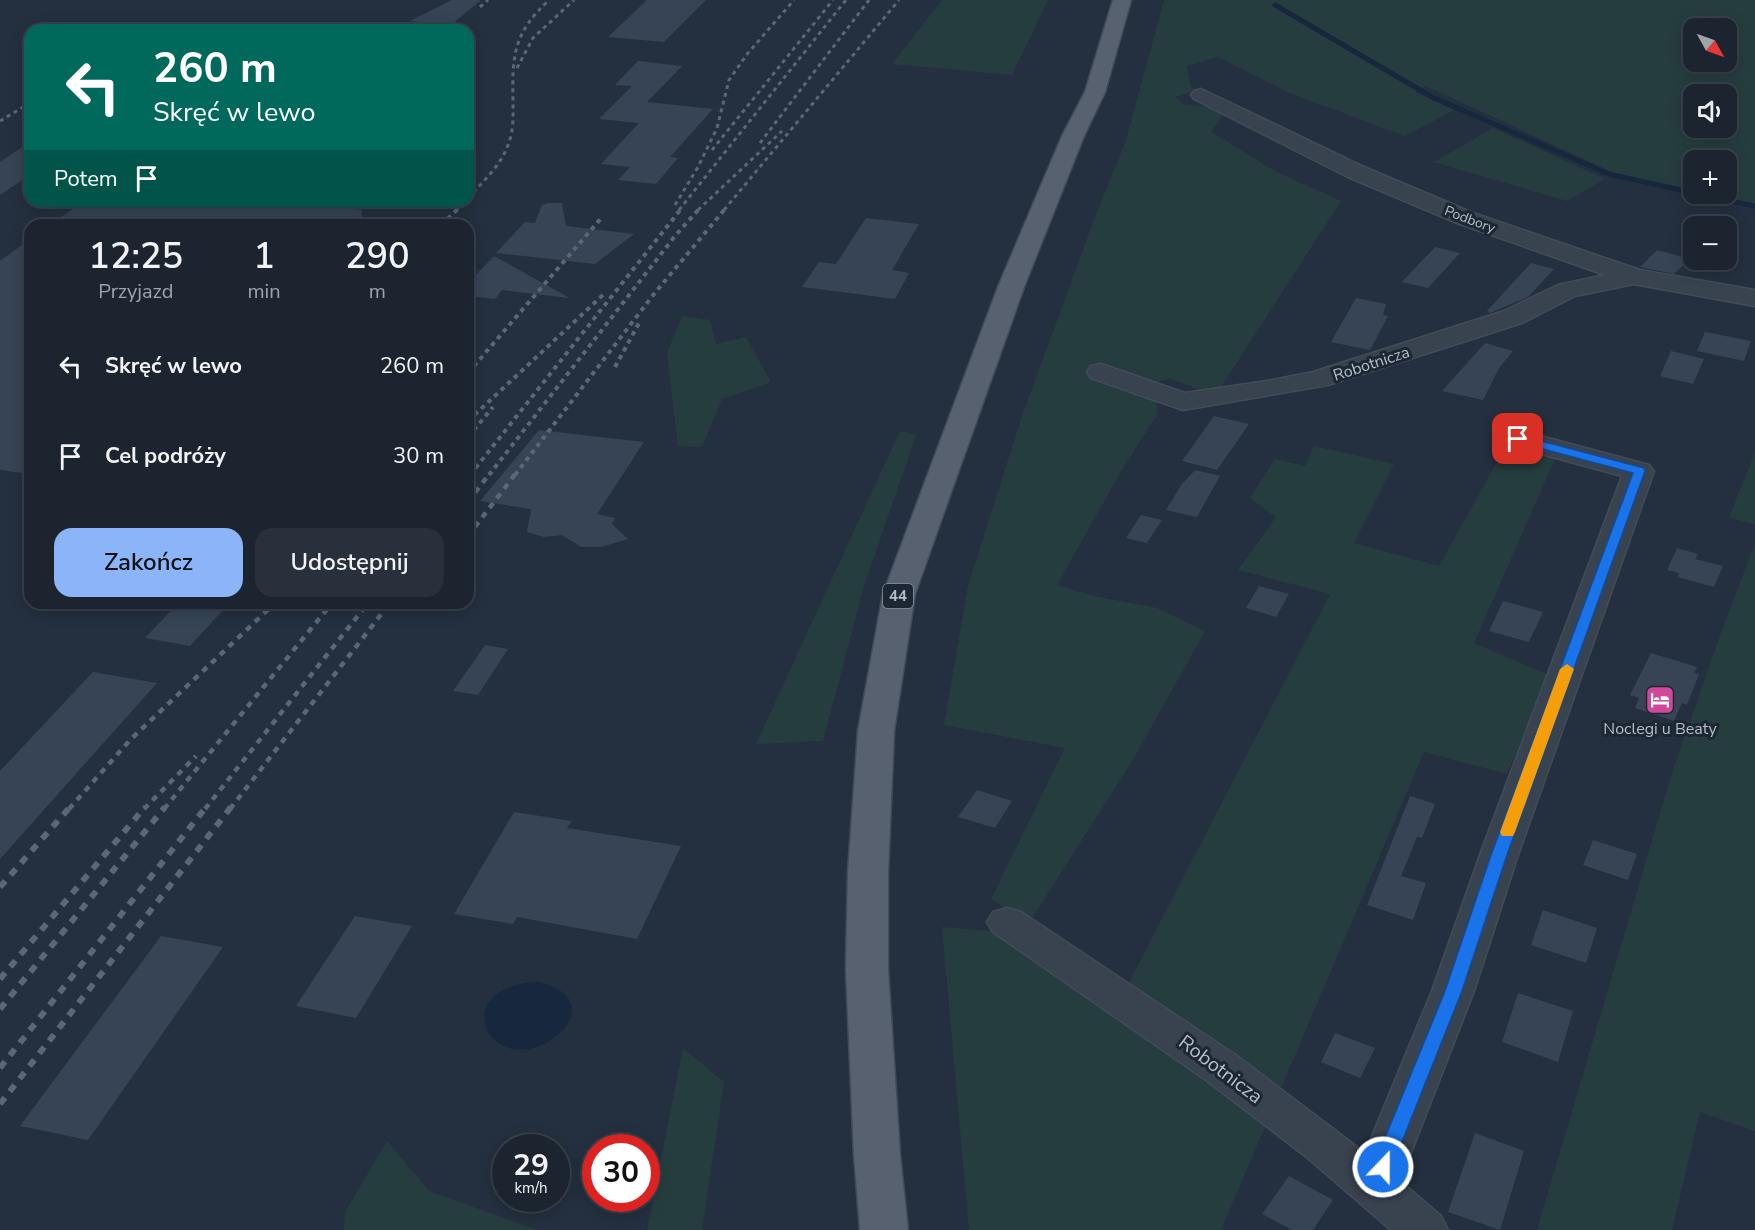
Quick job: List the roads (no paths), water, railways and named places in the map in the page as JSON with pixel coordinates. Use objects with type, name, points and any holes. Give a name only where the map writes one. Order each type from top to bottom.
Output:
[{"type":"main road","name":"44","points":[[884,1230],[877,1155],[867,969],[868,872],[876,731],[899,594],[1011,287],[1073,136],[1095,92],[1122,0]]},
{"type":"street","name":"Podbory","points":[[1201,95],[1356,172],[1454,214],[1635,277],[1755,298]]},
{"type":"street","name":"Robotnicza","points":[[1101,372],[1183,402],[1267,389],[1318,379],[1513,317],[1566,290],[1635,277]]},
{"type":"street","points":[[1375,1186],[1454,991],[1499,855],[1639,471],[1518,439]]},
{"type":"street","name":"Robotnicza","points":[[1006,922],[1182,1038],[1375,1186],[1424,1230]]},
{"type":"water","points":[[538,982],[557,989],[568,998],[571,1003],[571,1017],[561,1032],[546,1043],[524,1049],[506,1047],[493,1038],[485,1026],[485,1011],[493,998],[510,987]]},
{"type":"waterway","points":[[1275,5],[1432,97],[1609,174],[1683,191]]},
{"type":"waterway","points":[[1737,202],[1755,206]]},
{"type":"railway","points":[[480,7],[488,0]]},
{"type":"railway","points":[[474,192],[492,172],[506,150],[511,137],[513,70],[518,45],[528,23],[549,0]]},
{"type":"railway","points":[[517,68],[533,38],[574,0]]},
{"type":"railway","points":[[675,205],[698,167],[717,128],[729,80],[748,53],[794,0]]},
{"type":"railway","points":[[712,150],[833,0]]},
{"type":"railway","points":[[679,210],[846,0]]},
{"type":"railway","points":[[760,143],[869,0]]},
{"type":"railway","points":[[724,210],[899,0]]},
{"type":"railway","points":[[0,121],[24,107]]},
{"type":"railway","points":[[699,209],[782,131]]},
{"type":"railway","points":[[456,210],[459,207]]},
{"type":"railway","points":[[447,219],[458,209]]},
{"type":"railway","points":[[474,470],[681,209]]},
{"type":"railway","points":[[489,475],[675,236],[699,209]]},
{"type":"railway","points":[[515,475],[654,294],[725,209]]},
{"type":"railway","points":[[474,366],[603,216]]},
{"type":"railway","points":[[474,415],[604,294]]},
{"type":"railway","points":[[615,367],[639,323]]},
{"type":"railway","points":[[474,430],[493,407]]},
{"type":"railway","points":[[474,494],[490,473]]},
{"type":"railway","points":[[475,527],[516,473]]},
{"type":"railway","points":[[69,809],[131,739],[269,609]]},
{"type":"railway","points":[[164,809],[327,609]]},
{"type":"railway","points":[[205,809],[363,609]]},
{"type":"railway","points":[[230,809],[385,609]]},
{"type":"railway","points":[[144,809],[196,756]]},
{"type":"railway","points":[[0,887],[70,807]]},
{"type":"railway","points":[[0,979],[145,807]]},
{"type":"railway","points":[[0,1009],[165,807]]},
{"type":"railway","points":[[0,1068],[206,807]]},
{"type":"railway","points":[[0,1104],[231,807]]},
{"type":"place","name":"Noclegi u Beaty","points":[[1660,700]]}]
